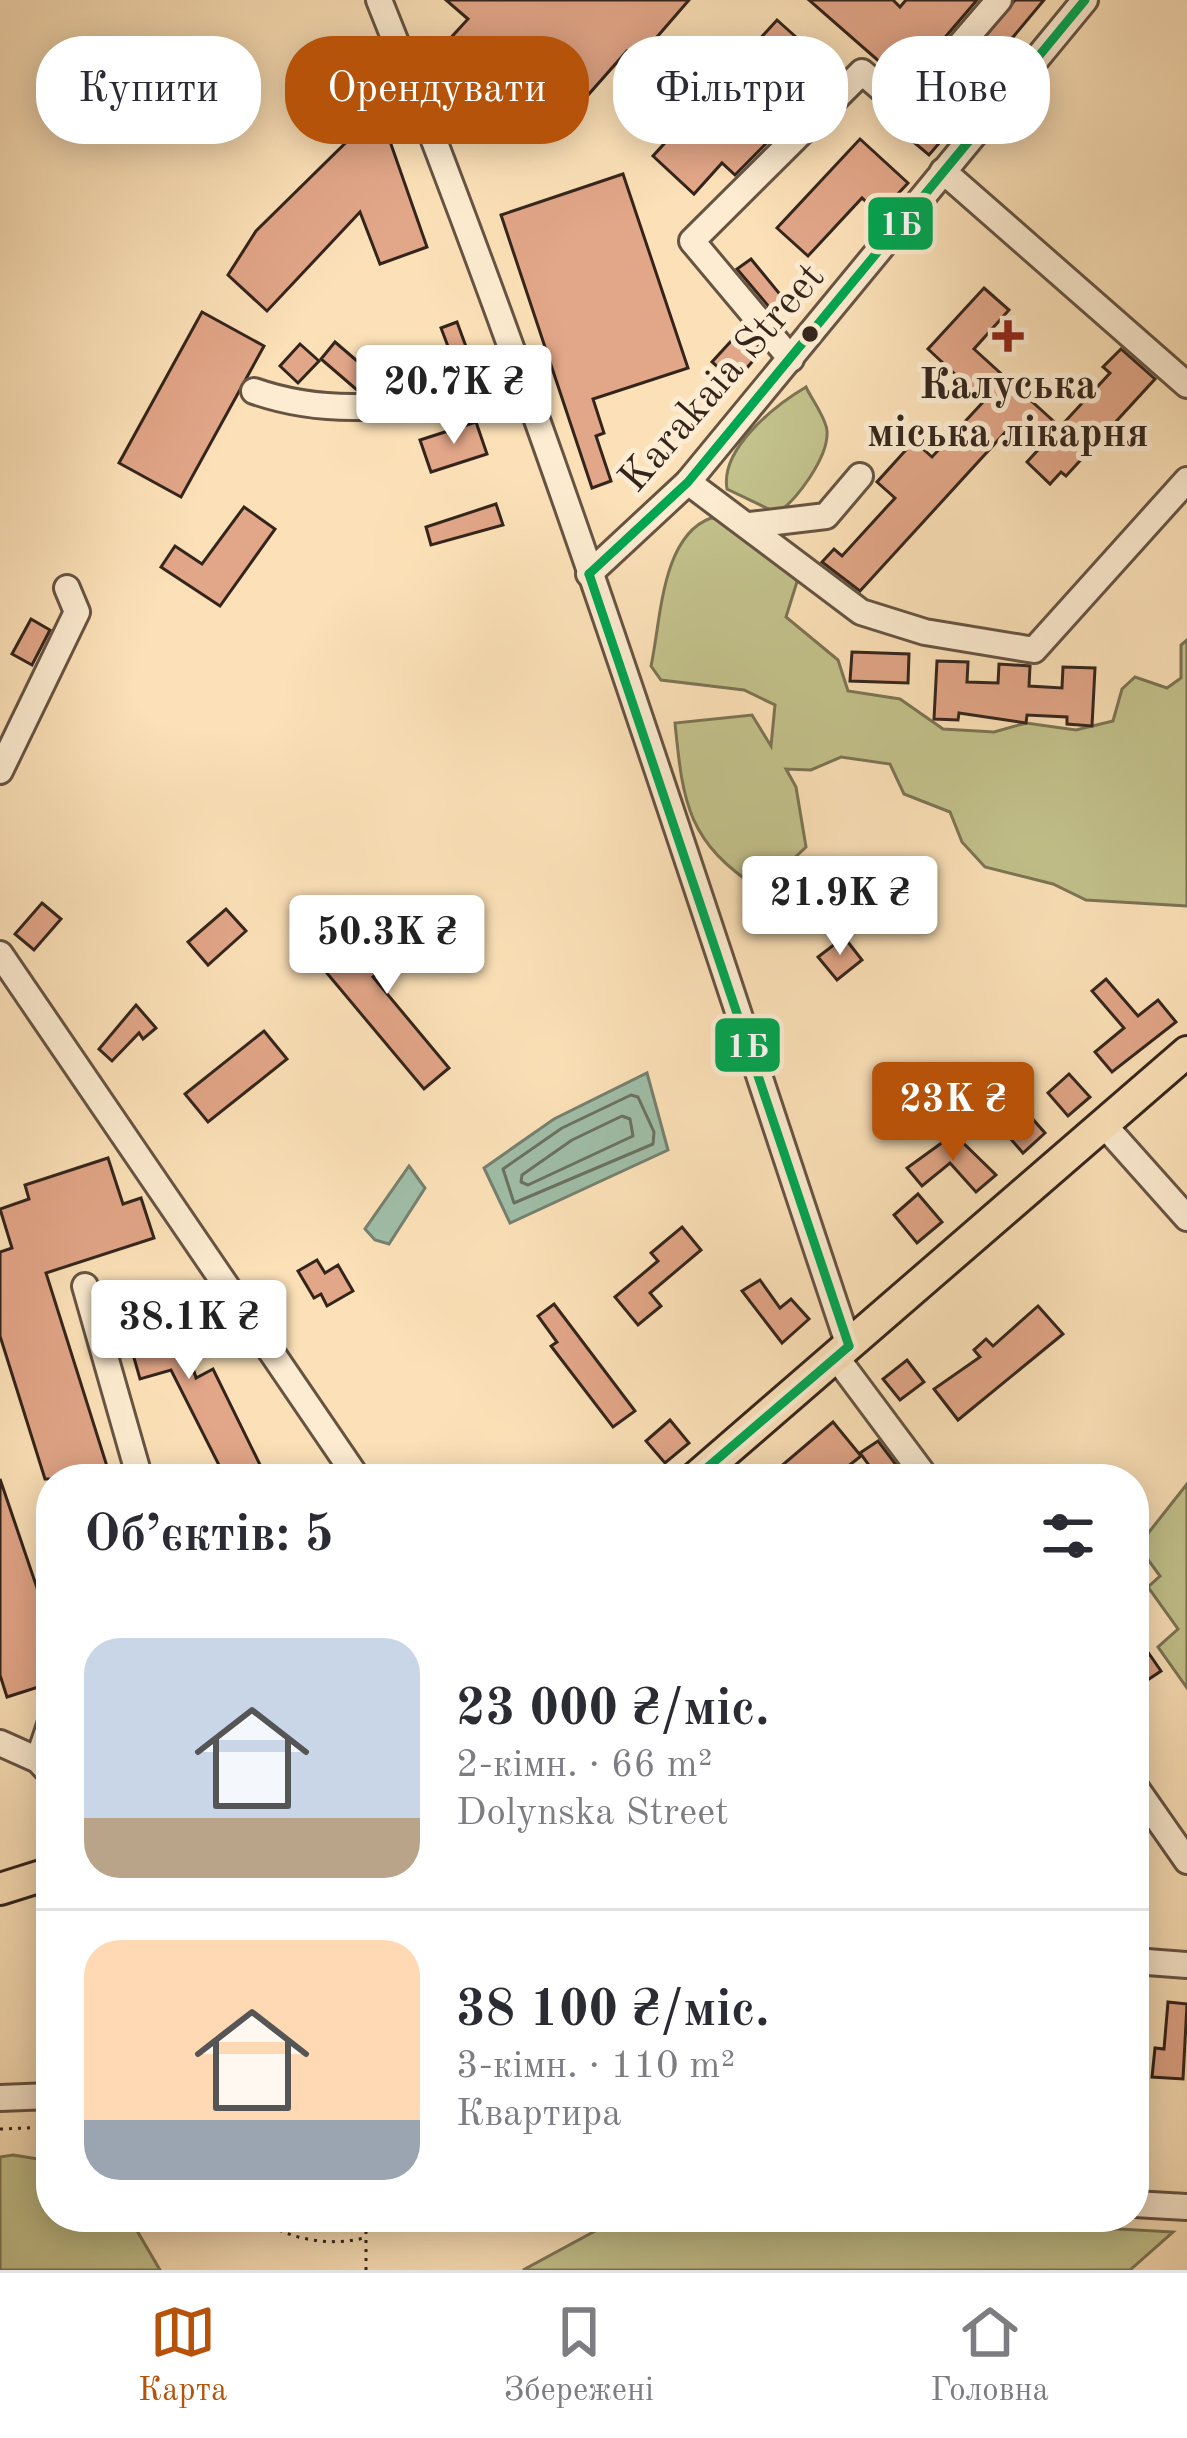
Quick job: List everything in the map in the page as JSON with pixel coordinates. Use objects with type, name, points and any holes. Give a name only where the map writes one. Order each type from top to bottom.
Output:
[{"type":"main road","points":[[711,1464],[1187,1052]]},
{"type":"main road","points":[[0,1888],[36,1878]]},
{"type":"street","points":[[380,0],[590,574],[842,1352],[917,1464]]},
{"type":"street","points":[[791,359],[692,242],[862,72],[905,109],[999,0]]},
{"type":"street","name":"Karakaia Street","points":[[590,574],[688,482],[1083,0]]},
{"type":"street","points":[[943,171],[1187,385]]},
{"type":"street","points":[[254,391],[316,409],[401,405],[523,383]]},
{"type":"street","points":[[750,525],[826,516],[860,476]]},
{"type":"street","points":[[688,482],[861,612],[925,632],[1034,650],[1187,480]]},
{"type":"street","points":[[0,771],[77,612],[67,588]]},
{"type":"street","points":[[0,953],[348,1464]]},
{"type":"street","points":[[1104,1125],[1187,1218]]},
{"type":"street","points":[[85,1286],[136,1464]]},
{"type":"street","points":[[0,1743],[36,1763]]},
{"type":"street","points":[[1149,1807],[1187,1861]]},
{"type":"street","points":[[1149,1962],[1187,1965]]},
{"type":"street","points":[[0,2098],[36,2097]]},
{"type":"street","points":[[1149,2205],[1187,2207]]},
{"type":"path","points":[[0,2129],[36,2128]]},
{"type":"path","points":[[283,2232],[341,2243],[364,2237]]},
{"type":"path","points":[[364,2232],[365,2270]]},
{"type":"shaded area","points":[[806,387],[824,420],[826,441],[810,477],[777,513],[727,489],[727,474],[752,430]]},
{"type":"shaded area","points":[[711,518],[728,521],[801,569],[786,617],[838,660],[848,691],[900,699],[943,729],[994,732],[1026,723],[1076,730],[1113,721],[1122,689],[1135,677],[1167,688],[1181,678],[1181,645],[1187,640],[1187,906],[1086,900],[1053,884],[985,867],[962,842],[950,812],[904,794],[890,764],[841,757],[811,770],[786,769],[796,787],[806,847],[761,890],[737,873],[718,856],[694,820],[686,799],[675,723],[752,715],[771,746],[775,705],[744,690],[661,680],[651,666],[673,561],[694,528]]},
{"type":"shaded area","points":[[1187,1484],[1187,1688],[1158,1647],[1178,1629],[1149,1588],[1160,1576],[1149,1561],[1149,1532]]},
{"type":"shaded area","points":[[0,2157],[36,2159],[36,2232],[138,2232],[160,2270],[0,2270]]},
{"type":"shaded area","points":[[593,2232],[1173,2232],[1130,2270],[523,2270]]},
{"type":"water","points":[[647,1073],[668,1150],[510,1223],[484,1168],[554,1119]]},
{"type":"water","points":[[409,1166],[425,1188],[389,1244],[375,1240],[365,1229]]},
{"type":"building","points":[[446,0],[689,0],[658,36],[613,36],[613,67],[589,94],[589,36],[452,36],[468,19]]},
{"type":"building","points":[[809,0],[893,0],[900,7],[906,0],[977,0],[946,36],[872,36],[872,55]]},
{"type":"building","points":[[1015,0],[1044,0],[1014,36],[986,36]]},
{"type":"building","points":[[777,20],[795,36],[762,36]]},
{"type":"building","points":[[860,139],[908,183],[879,214],[862,198],[808,256],[777,228]]},
{"type":"building","points":[[344,144],[391,144],[427,247],[380,264],[360,212],[267,311],[228,275],[256,231]]},
{"type":"building","points":[[664,144],[766,144],[735,175],[722,163],[694,194],[653,156]]},
{"type":"building","points":[[916,144],[938,144],[929,155]]},
{"type":"building","points":[[623,174],[688,368],[593,399],[604,433],[596,436],[611,481],[592,488],[501,215]]},
{"type":"building","points":[[751,259],[783,298],[770,308],[737,269]]},
{"type":"building","points":[[984,288],[1009,310],[974,349],[1060,427],[1110,373],[1103,367],[1121,349],[1155,379],[1066,476],[1061,472],[1050,484],[1027,462],[1037,451],[1011,426],[860,591],[822,562],[834,549],[842,556],[895,498],[877,482],[914,441],[932,457],[984,401],[928,349]]},
{"type":"building","points":[[202,312],[264,346],[181,497],[119,463]]},
{"type":"building","points":[[457,322],[476,374],[460,378],[441,328]]},
{"type":"building","points":[[743,328],[762,350],[735,382],[712,362]]},
{"type":"building","points":[[335,342],[370,372],[374,380],[366,390],[357,390],[321,359]]},
{"type":"building","points":[[300,344],[319,361],[298,383],[280,366]]},
{"type":"building","points":[[476,422],[487,454],[431,472],[420,440]]},
{"type":"building","points":[[496,504],[503,525],[431,545],[426,527]]},
{"type":"building","points":[[244,507],[275,529],[220,606],[161,567],[175,546],[202,564]]},
{"type":"building","points":[[31,619],[50,630],[32,665],[12,654]]},
{"type":"building","points":[[852,652],[909,654],[908,683],[850,681]]},
{"type":"building","points":[[937,661],[968,662],[967,682],[998,683],[999,664],[1030,666],[1029,686],[1062,688],[1063,667],[1095,668],[1092,726],[1067,724],[1067,717],[1027,715],[1026,723],[959,713],[958,720],[934,719]]},
{"type":"building","points":[[42,903],[61,919],[34,950],[15,934]]},
{"type":"building","points":[[226,909],[246,931],[208,965],[188,942]]},
{"type":"building","points":[[399,911],[421,937],[373,977],[449,1068],[424,1089],[326,972]]},
{"type":"building","points":[[844,937],[862,960],[837,980],[818,957]]},
{"type":"building","points":[[1106,979],[1138,1016],[1158,1000],[1176,1022],[1112,1072],[1095,1052],[1124,1028],[1092,991]]},
{"type":"building","points":[[136,1005],[156,1028],[143,1039],[139,1033],[112,1061],[99,1049]]},
{"type":"building","points":[[264,1031],[287,1059],[208,1122],[185,1094]]},
{"type":"building","points":[[1069,1074],[1090,1097],[1068,1116],[1048,1093]]},
{"type":"building","points":[[1006,1079],[1014,1098],[1045,1133],[1023,1153],[994,1120],[988,1125],[965,1092],[979,1081],[987,1093]]},
{"type":"building","points":[[954,1134],[996,1175],[976,1192],[950,1163],[922,1186],[907,1168]]},
{"type":"building","points":[[108,1158],[123,1204],[141,1198],[154,1238],[46,1273],[106,1464],[40,1464],[0,1336],[0,1252],[12,1248],[0,1209],[29,1199],[25,1185]]},
{"type":"building","points":[[918,1194],[942,1222],[917,1243],[894,1215]]},
{"type":"building","points":[[682,1227],[701,1250],[650,1293],[661,1306],[638,1325],[615,1297],[658,1261],[651,1253]]},
{"type":"building","points":[[317,1260],[325,1273],[338,1265],[353,1291],[327,1306],[321,1294],[314,1298],[298,1271]]},
{"type":"building","points":[[760,1280],[780,1308],[791,1299],[809,1319],[782,1343],[742,1291]]},
{"type":"building","points":[[170,1290],[196,1378],[213,1369],[260,1464],[218,1464],[171,1370],[140,1379],[119,1305]]},
{"type":"building","points":[[554,1304],[635,1411],[613,1427],[551,1346],[557,1342],[538,1316]]},
{"type":"building","points":[[1038,1306],[1063,1334],[958,1420],[934,1389],[980,1357],[974,1350],[986,1339],[993,1346]]},
{"type":"building","points":[[907,1360],[924,1382],[900,1400],[883,1379]]},
{"type":"building","points":[[670,1420],[689,1443],[665,1463],[646,1441]]},
{"type":"building","points":[[833,1422],[861,1456],[851,1464],[784,1464]]},
{"type":"building","points":[[878,1441],[895,1464],[868,1464],[860,1453]]},
{"type":"building","points":[[0,1479],[36,1585],[36,1688],[7,1697],[0,1675]]},
{"type":"building","points":[[1149,1654],[1161,1671],[1149,1679]]},
{"type":"building","points":[[1168,2002],[1187,2004],[1183,2079],[1152,2077],[1155,2048],[1164,2049]]},
{"type":"transit line","name":"1Б","points":[[589,574],[688,482],[1085,0]]},
{"type":"transit line","name":"1Б","points":[[589,574],[849,1346]]},
{"type":"transit line","name":"1Б","points":[[711,1464],[849,1346]]},
{"type":"place","name":"Калуська міська лікарня","points":[[1008,336]]}]
